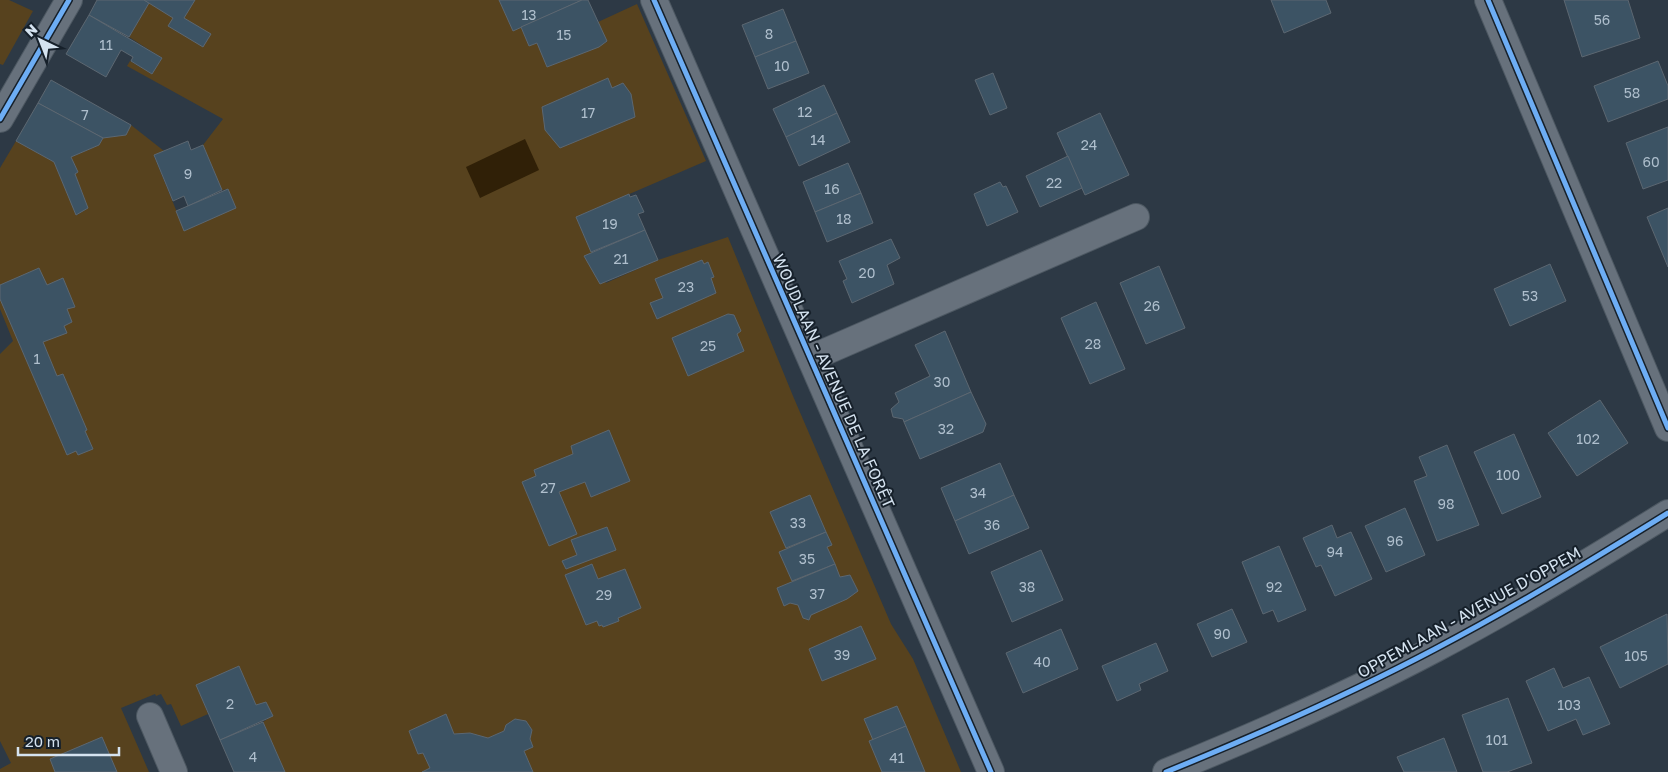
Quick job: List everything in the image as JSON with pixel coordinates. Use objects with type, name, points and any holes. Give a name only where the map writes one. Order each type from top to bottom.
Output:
[{"type":"street","points":[[0,119],[69,0]]},
{"type":"street","name":"WOUDLAAN - AVENUE DE LA FORÊT","points":[[654,0],[991,772]]},
{"type":"street","points":[[1488,0],[1668,428]]},
{"type":"street","name":"WOUDLAAN - AVENUE DE LA FORÊT","points":[[811,358],[1136,217]]},
{"type":"street","name":"OPPEMLAAN - AVENUE D'OPPEM","points":[[1166,772],[1309,711],[1436,648],[1524,599],[1668,513]]},
{"type":"street","points":[[150,716],[174,772]]},
{"type":"shaded area","points":[[0,0],[9,0],[33,11],[3,65],[0,64]]},
{"type":"shaded area","points":[[195,0],[499,0],[513,30],[521,27],[529,46],[537,43],[547,67],[607,42],[598,22],[637,4],[706,161],[576,217],[606,283],[658,260],[728,237],[793,396],[891,624],[913,659],[961,772],[533,772],[524,751],[533,747],[530,739],[532,730],[526,721],[515,719],[506,725],[504,731],[488,738],[470,733],[454,734],[446,715],[409,731],[418,754],[423,753],[430,768],[422,772],[285,772],[263,722],[272,716],[266,702],[256,705],[239,667],[197,685],[208,714],[181,726],[171,704],[167,705],[161,694],[156,696],[155,694],[121,708],[149,772],[0,772],[0,769],[11,763],[0,741],[0,354],[13,341],[0,309],[0,168],[16,141],[54,162],[77,215],[88,208],[75,174],[78,172],[71,157],[99,145],[103,138],[126,135],[131,125],[164,151],[154,156],[183,227],[236,208],[228,189],[222,190],[203,145],[223,119],[127,66],[130,61],[152,74],[162,58],[129,37],[149,3],[184,18]]},
{"type":"shaded area","points":[[525,139],[539,170],[480,198],[466,167]]},
{"type":"building","points":[[97,0],[144,0],[149,3],[129,37],[89,15]]},
{"type":"building","points":[[144,0],[195,0],[184,18],[211,34],[203,47],[168,26],[173,18]]},
{"type":"building","points":[[499,0],[582,0],[513,31]]},
{"type":"building","points":[[582,0],[588,0],[607,41],[599,47],[547,67],[537,43],[529,46],[521,27]]},
{"type":"building","points":[[1271,0],[1326,0],[1331,13],[1284,33]]},
{"type":"building","points":[[1564,0],[1628,0],[1640,38],[1582,57]]},
{"type":"building","points":[[783,9],[796,41],[755,57],[742,25]]},
{"type":"building","points":[[89,15],[162,58],[152,74],[131,61],[133,57],[121,50],[106,77],[66,54]]},
{"type":"building","points":[[796,41],[809,73],[768,89],[755,57]]},
{"type":"building","points":[[1658,61],[1668,86],[1668,99],[1608,122],[1594,86]]},
{"type":"building","points":[[993,73],[1007,108],[990,115],[975,80]]},
{"type":"building","points":[[608,78],[612,88],[623,83],[631,94],[635,117],[560,148],[545,130],[542,107]]},
{"type":"building","points":[[51,80],[131,125],[126,135],[103,138],[38,103]]},
{"type":"building","points":[[824,85],[837,113],[786,137],[773,109]]},
{"type":"building","points":[[38,103],[103,138],[99,145],[71,157],[78,172],[75,174],[88,208],[76,215],[54,162],[16,141]]},
{"type":"building","points":[[837,113],[850,142],[799,166],[786,137]]},
{"type":"building","points":[[1100,113],[1129,175],[1085,195],[1057,133]]},
{"type":"building","points":[[1668,127],[1668,180],[1643,189],[1626,143]]},
{"type":"building","points":[[188,141],[191,150],[203,145],[222,190],[188,206],[184,196],[173,201],[154,155]]},
{"type":"building","points":[[1068,156],[1082,188],[1040,207],[1026,176]]},
{"type":"building","points":[[848,163],[861,193],[815,212],[803,182]]},
{"type":"building","points":[[1000,182],[1003,187],[1006,186],[1018,212],[987,226],[974,194]]},
{"type":"building","points":[[228,189],[236,208],[184,231],[176,211]]},
{"type":"building","points":[[861,193],[873,223],[827,242],[815,212]]},
{"type":"building","points":[[629,194],[630,197],[636,195],[644,212],[638,214],[645,230],[591,252],[576,217]]},
{"type":"building","points":[[1668,208],[1668,267],[1647,217]]},
{"type":"building","points":[[645,230],[658,260],[600,284],[584,256]]},
{"type":"building","points":[[891,239],[900,258],[887,265],[894,284],[852,303],[843,281],[847,279],[839,261]]},
{"type":"building","points":[[702,260],[704,264],[708,262],[714,277],[711,278],[716,293],[657,319],[650,303],[663,298],[655,279]]},
{"type":"building","points":[[1550,264],[1566,301],[1510,326],[1494,289]]},
{"type":"building","points":[[1159,266],[1185,328],[1146,344],[1120,283]]},
{"type":"building","points":[[39,268],[47,285],[63,278],[75,307],[67,309],[72,322],[64,326],[67,333],[43,342],[57,376],[63,374],[93,449],[78,455],[76,451],[67,455],[0,299],[0,285]]},
{"type":"building","points":[[1096,302],[1125,369],[1090,384],[1061,318]]},
{"type":"building","points":[[728,314],[734,315],[741,331],[737,334],[744,351],[688,376],[672,338]]},
{"type":"building","points":[[945,331],[971,392],[904,422],[903,419],[893,417],[891,409],[899,402],[895,393],[930,376],[915,345]]},
{"type":"building","points":[[971,392],[986,424],[983,432],[920,459],[904,422]]},
{"type":"building","points":[[1600,400],[1628,443],[1577,476],[1548,433]]},
{"type":"building","points":[[609,430],[630,481],[591,497],[585,482],[559,492],[577,534],[549,546],[522,482],[536,476],[534,470],[573,454],[571,446]]},
{"type":"building","points":[[1514,434],[1541,497],[1502,514],[1474,452]]},
{"type":"building","points":[[1447,445],[1479,525],[1437,541],[1414,481],[1427,476],[1419,457]]},
{"type":"building","points":[[1000,463],[1014,495],[955,521],[941,488]]},
{"type":"building","points":[[810,495],[826,532],[786,548],[770,512]]},
{"type":"building","points":[[1014,495],[1029,528],[969,554],[955,521]]},
{"type":"building","points":[[1405,508],[1425,555],[1386,572],[1365,526]]},
{"type":"building","points":[[1332,525],[1337,538],[1351,532],[1372,579],[1335,596],[1321,565],[1316,567],[1303,538]]},
{"type":"building","points":[[607,527],[616,550],[566,569],[562,561],[577,555],[571,540]]},
{"type":"building","points":[[826,532],[832,545],[827,547],[835,564],[792,581],[779,552]]},
{"type":"building","points":[[1279,546],[1306,610],[1278,622],[1273,610],[1263,614],[1242,562]]},
{"type":"building","points":[[1041,550],[1063,600],[1012,622],[991,572]]},
{"type":"building","points":[[592,564],[598,579],[625,569],[641,608],[618,618],[619,621],[603,627],[602,625],[599,626],[597,621],[586,625],[565,575]]},
{"type":"building","points":[[835,564],[840,577],[850,575],[858,591],[847,599],[811,615],[809,620],[803,618],[798,605],[790,603],[784,606],[777,588]]},
{"type":"building","points":[[1232,609],[1247,642],[1212,657],[1197,624]]},
{"type":"building","points":[[1667,614],[1668,664],[1620,688],[1600,647]]},
{"type":"building","points":[[861,626],[876,659],[822,681],[809,649]]},
{"type":"building","points":[[1061,629],[1078,669],[1023,693],[1006,653]]},
{"type":"building","points":[[1156,643],[1168,671],[1139,684],[1141,690],[1117,701],[1102,666]]},
{"type":"building","points":[[239,666],[256,705],[266,702],[273,716],[220,740],[196,685]]},
{"type":"building","points":[[1554,668],[1563,688],[1589,677],[1610,724],[1583,735],[1576,719],[1548,731],[1526,681]]},
{"type":"building","points":[[1508,698],[1532,763],[1507,772],[1483,772],[1462,715]]},
{"type":"building","points":[[897,706],[906,726],[873,740],[864,719]]},
{"type":"building","points":[[446,714],[454,734],[470,733],[488,738],[504,731],[506,725],[515,719],[526,721],[532,730],[530,739],[533,747],[524,751],[533,772],[422,772],[430,768],[423,753],[418,754],[409,731]]},
{"type":"building","points":[[263,722],[285,772],[234,772],[220,740]]},
{"type":"building","points":[[906,726],[925,772],[882,772],[869,741]]},
{"type":"building","points":[[102,737],[117,772],[55,772],[50,759]]},
{"type":"building","points":[[1444,738],[1457,772],[1404,772],[1397,757]]},
{"type":"cycle path","points":[[0,119],[69,0]]},
{"type":"cycle path","points":[[654,0],[991,772]]},
{"type":"cycle path","points":[[1488,0],[1668,428]]},
{"type":"cycle path","points":[[1166,772],[1302,714],[1402,666],[1524,600],[1668,513]]}]
